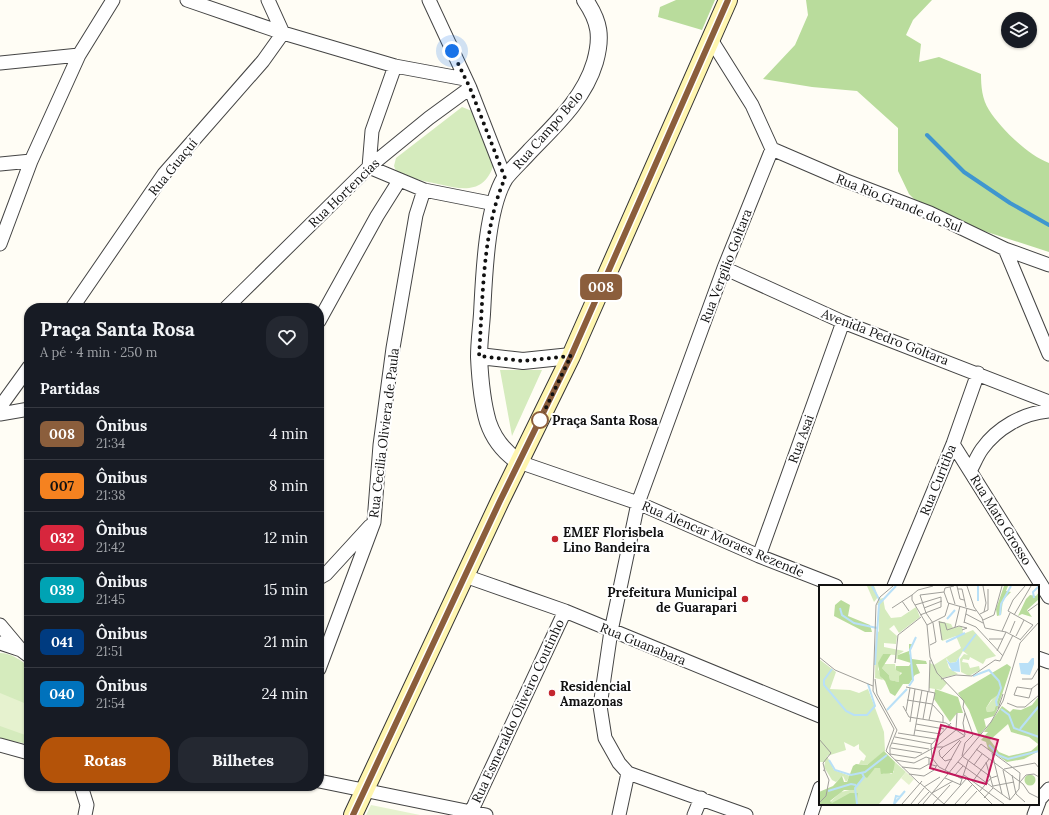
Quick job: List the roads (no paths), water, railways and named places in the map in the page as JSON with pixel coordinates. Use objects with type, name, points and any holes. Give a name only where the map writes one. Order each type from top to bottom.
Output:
[{"type":"main road","points":[[353,815],[519,462],[571,356],[728,0]]},
{"type":"street","points":[[0,244],[31,161],[79,55],[113,0]]},
{"type":"street","points":[[187,0],[283,33],[395,66],[468,84]]},
{"type":"street","points":[[268,0],[283,33]]},
{"type":"street","points":[[429,0],[468,84],[505,178]]},
{"type":"street","name":"Rua Campo Belo","points":[[519,462],[506,453],[497,441],[488,423],[483,397],[479,356],[490,231],[495,204],[505,178],[578,98],[590,78],[598,50],[600,33],[596,18],[585,0]]},
{"type":"street","name":"Rua Guaçuí","points":[[75,303],[164,174],[263,61],[283,33]]},
{"type":"street","points":[[710,38],[752,105],[772,149]]},
{"type":"street","points":[[0,63],[79,55]]},
{"type":"street","points":[[395,66],[372,132],[369,167],[399,181],[424,190],[495,204]]},
{"type":"street","name":"Rua Hortencias","points":[[231,303],[369,167],[468,84]]},
{"type":"street","name":"Rua Rio Grande do Sul","points":[[772,149],[844,180],[930,213],[1005,249],[1049,265]]},
{"type":"street","name":"Rua Vergilio Goltara","points":[[628,773],[619,763],[605,738],[601,722],[600,706],[612,631],[638,503],[724,268],[772,149]]},
{"type":"street","points":[[0,164],[31,161]]},
{"type":"street","points":[[324,313],[377,216],[399,181]]},
{"type":"street","name":"Rua Cecilia Oliviera de Paula","points":[[324,656],[374,522],[380,445],[393,348],[416,215],[424,190]]},
{"type":"street","points":[[1005,249],[1049,354]]},
{"type":"street","name":"Avenida Pedro Goltara","points":[[724,268],[843,322],[978,373],[1049,402]]},
{"type":"street","name":"Rua Asai","points":[[759,556],[843,322]]},
{"type":"street","points":[[479,356],[523,361],[571,356]]},
{"type":"street","name":"Rua Curitiba","points":[[894,585],[953,444],[978,373]]},
{"type":"street","points":[[0,406],[24,374]]},
{"type":"street","points":[[0,414],[24,410]]},
{"type":"street","points":[[970,471],[982,449],[1000,430],[1022,417],[1049,411]]},
{"type":"street","name":"Rua Mato Grosso","points":[[953,444],[1049,597]]},
{"type":"street","name":"Rua Alencar Moraes Rezende","points":[[519,462],[638,503],[759,556],[833,585]]},
{"type":"street","points":[[324,575],[374,522]]},
{"type":"street","name":"Rua Guanabara","points":[[465,576],[565,611],[819,716]]},
{"type":"street","name":"Rua Esmeraldo Oliveiro Coutinho","points":[[471,812],[565,611]]},
{"type":"street","points":[[0,626],[24,652]]},
{"type":"street","points":[[0,643],[24,653]]},
{"type":"street","points":[[1039,658],[1049,662]]},
{"type":"street","points":[[0,745],[24,751]]},
{"type":"street","points":[[619,815],[628,773],[746,815]]},
{"type":"street","name":"Rua Esmeraldo Oliveiro Coutinho","points":[[324,782],[486,815]]},
{"type":"street","points":[[1034,815],[1049,789]]},
{"type":"street","points":[[82,791],[87,805],[85,815]]},
{"type":"street","points":[[811,815],[819,791]]},
{"type":"street","points":[[694,815],[701,798]]},
{"type":"waterway","points":[[927,135],[964,172],[1010,203],[1049,225]]},
{"type":"place","name":"Praça Santa Rosa","points":[[540,420]]},
{"type":"place","name":"EMEF Florisbela Lino Bandeira","points":[[555,539]]},
{"type":"place","name":"Prefeitura Municipal de Guarapari","points":[[745,599]]},
{"type":"place","name":"Residencial Amazonas","points":[[552,693]]}]
